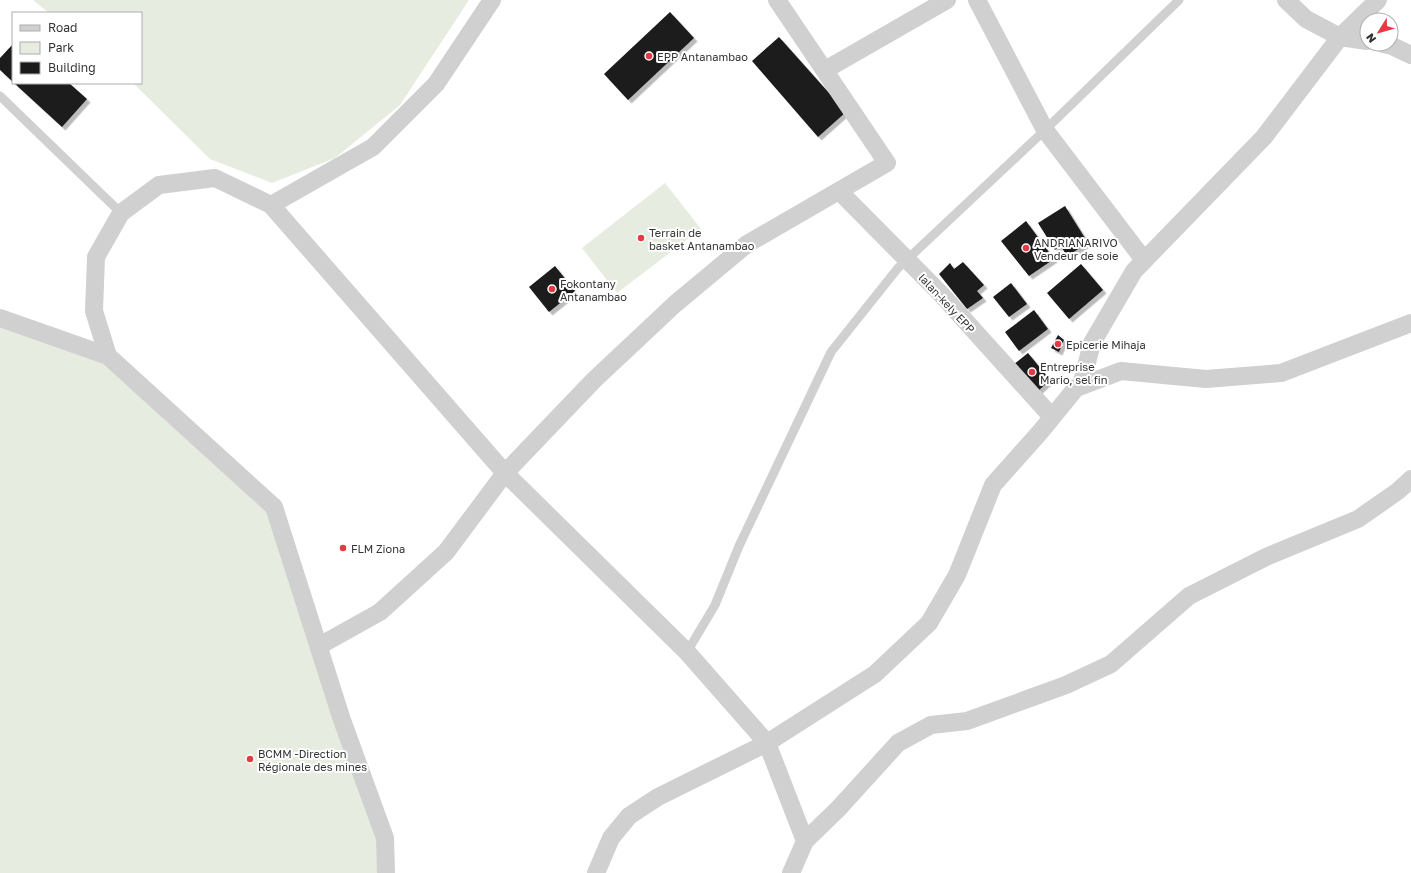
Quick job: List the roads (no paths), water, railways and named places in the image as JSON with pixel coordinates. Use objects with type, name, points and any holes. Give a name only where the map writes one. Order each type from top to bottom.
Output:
[{"type":"street","points":[[271,205],[373,147],[436,84],[492,0]]},
{"type":"street","points":[[318,646],[380,612],[446,552],[505,473],[594,380],[675,304],[747,244],[887,164],[825,70],[776,0]]},
{"type":"street","points":[[825,70],[947,0]]},
{"type":"street","points":[[977,0],[1045,130],[1144,260]]},
{"type":"street","points":[[1286,0],[1306,18],[1340,37],[1359,40]]},
{"type":"street","points":[[1081,386],[1092,343],[1134,271],[1264,137],[1340,37],[1378,0]]},
{"type":"street","points":[[1399,49],[1411,55]]},
{"type":"street","points":[[108,356],[94,311],[96,257],[121,213],[159,185],[216,178],[271,205],[505,473],[687,652],[767,743],[805,841]]},
{"type":"street","name":"lalan-kely EPP","points":[[838,191],[941,294],[1052,417]]},
{"type":"street","points":[[0,318],[108,356],[274,507],[342,720],[384,838],[386,873]]},
{"type":"street","points":[[596,873],[611,838],[629,816],[658,796],[767,743],[875,674],[929,623],[957,575],[993,485],[1076,388],[1121,371],[1206,378],[1281,373],[1411,323]]},
{"type":"street","points":[[791,873],[805,841],[839,808],[898,743],[931,725],[967,721],[1066,685],[1111,664],[1189,596],[1266,557],[1358,520],[1398,491],[1411,479]]},
{"type":"lane","points":[[687,652],[715,605],[738,546],[831,352],[898,268],[1045,130],[1179,0]]},
{"type":"lane","points":[[0,96],[121,213]]},
{"type":"place","name":"EPP Antanambao","points":[[649,56]]},
{"type":"place","name":"Terrain de basket Antanambao","points":[[641,238]]},
{"type":"place","name":"ANDRIANARIVO Vendeur de soie","points":[[1026,248]]},
{"type":"place","name":"Fokontany Antanambao","points":[[552,289]]},
{"type":"place","name":"Epicerie Mihaja","points":[[1058,344]]},
{"type":"place","name":"Entreprise Mario, sel fin","points":[[1032,372]]},
{"type":"place","name":"FLM Ziona","points":[[343,548]]},
{"type":"place","name":"BCMM -Direction Régionale des mines","points":[[250,759]]}]
